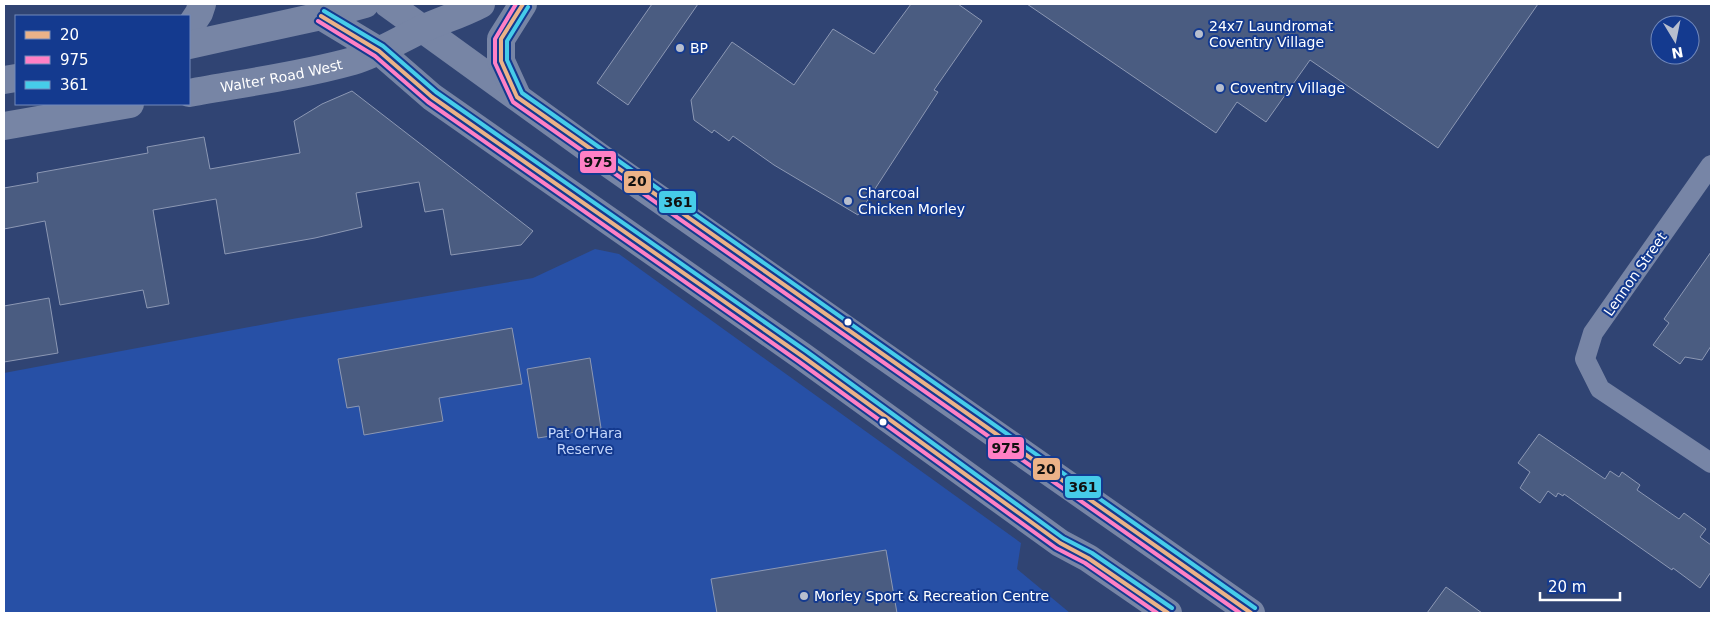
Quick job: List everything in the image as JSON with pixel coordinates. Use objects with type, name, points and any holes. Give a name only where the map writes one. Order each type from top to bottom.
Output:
[{"type":"main road","points":[[190,26],[199,13],[202,4]]},
{"type":"main road","points":[[190,45],[313,10],[364,4]]},
{"type":"main road","points":[[388,4],[629,177],[1250,613]]},
{"type":"main road","name":"Walter Road West","points":[[190,93],[354,61],[481,4]]},
{"type":"main road","points":[[517,97],[501,61],[501,39],[522,4]]},
{"type":"main road","points":[[313,10],[379,51],[432,97],[802,356],[1060,542],[1088,558],[1168,613]]},
{"type":"main road","points":[[4,126],[124,105]]},
{"type":"street","name":"Lennon Street","points":[[1711,165],[1593,333],[1585,359],[1600,389],[1711,462]]},
{"type":"green space","name":"Pat O'Hara Reserve","points":[[595,249],[619,254],[1021,543],[1017,569],[1070,613],[4,613],[4,373],[292,319],[533,278]]},
{"type":"building","points":[[652,4],[698,4],[628,105],[597,83]]},
{"type":"building","points":[[911,4],[958,4],[982,21],[934,90],[938,92],[858,215],[774,165],[733,136],[729,141],[714,130],[712,133],[694,120],[691,100],[732,42],[794,85],[833,29],[874,54]]},
{"type":"building","name":"Coventry Village","points":[[1027,4],[1538,4],[1438,148],[1310,60],[1266,122],[1237,102],[1216,133]]},
{"type":"building","points":[[352,91],[533,231],[521,245],[451,255],[443,209],[425,212],[419,182],[356,193],[362,227],[315,238],[225,254],[216,199],[153,210],[169,304],[147,308],[143,290],[60,305],[45,221],[4,229],[4,188],[38,182],[37,173],[148,153],[147,147],[204,137],[210,169],[300,153],[294,121],[322,104]]},
{"type":"building","points":[[1711,252],[1711,346],[1702,360],[1685,357],[1680,364],[1653,345],[1669,323],[1664,319]]},
{"type":"building","points":[[49,298],[58,353],[4,362],[4,306]]},
{"type":"building","points":[[512,328],[522,384],[439,398],[443,421],[364,435],[359,406],[347,408],[338,359]]},
{"type":"building","points":[[590,358],[601,428],[538,438],[527,369]]},
{"type":"building","points":[[1539,434],[1605,479],[1610,471],[1619,477],[1622,472],[1640,485],[1637,490],[1679,519],[1684,513],[1706,529],[1700,537],[1711,545],[1711,572],[1700,588],[1564,494],[1563,496],[1558,493],[1556,497],[1548,491],[1540,503],[1520,488],[1530,472],[1518,463]]},
{"type":"building","name":"Morley Sport & Recreation Centre","points":[[886,550],[897,613],[717,613],[711,579]]},
{"type":"building","points":[[1446,587],[1482,613],[1427,613]]},
{"type":"transit line","name":"975","points":[[516,4],[495,39],[495,63],[513,102],[1240,613]]},
{"type":"transit line","name":"20","points":[[523,4],[501,39],[501,61],[517,97],[1251,613]]},
{"type":"transit line","name":"361","points":[[528,7],[507,41],[507,60],[522,93],[1255,608]]},
{"type":"transit line","name":"361","points":[[324,11],[383,46],[436,92],[806,351],[1063,538],[1092,553],[1172,608]]},
{"type":"transit line","name":"20","points":[[321,16],[379,51],[432,97],[802,356],[1060,543],[1088,558],[1168,613]]},
{"type":"transit line","name":"975","points":[[318,21],[375,56],[428,102],[798,361],[1056,548],[1085,563],[1157,613]]},
{"type":"place","name":"24x7 Laundromat Coventry Village","points":[[1199,34]]},
{"type":"place","name":"BP","points":[[680,48]]},
{"type":"place","name":"Coventry Village","points":[[1220,88]]},
{"type":"place","name":"Charcoal Chicken Morley","points":[[848,201]]},
{"type":"place","name":"Morley Sport & Recreation Centre","points":[[804,596]]}]
